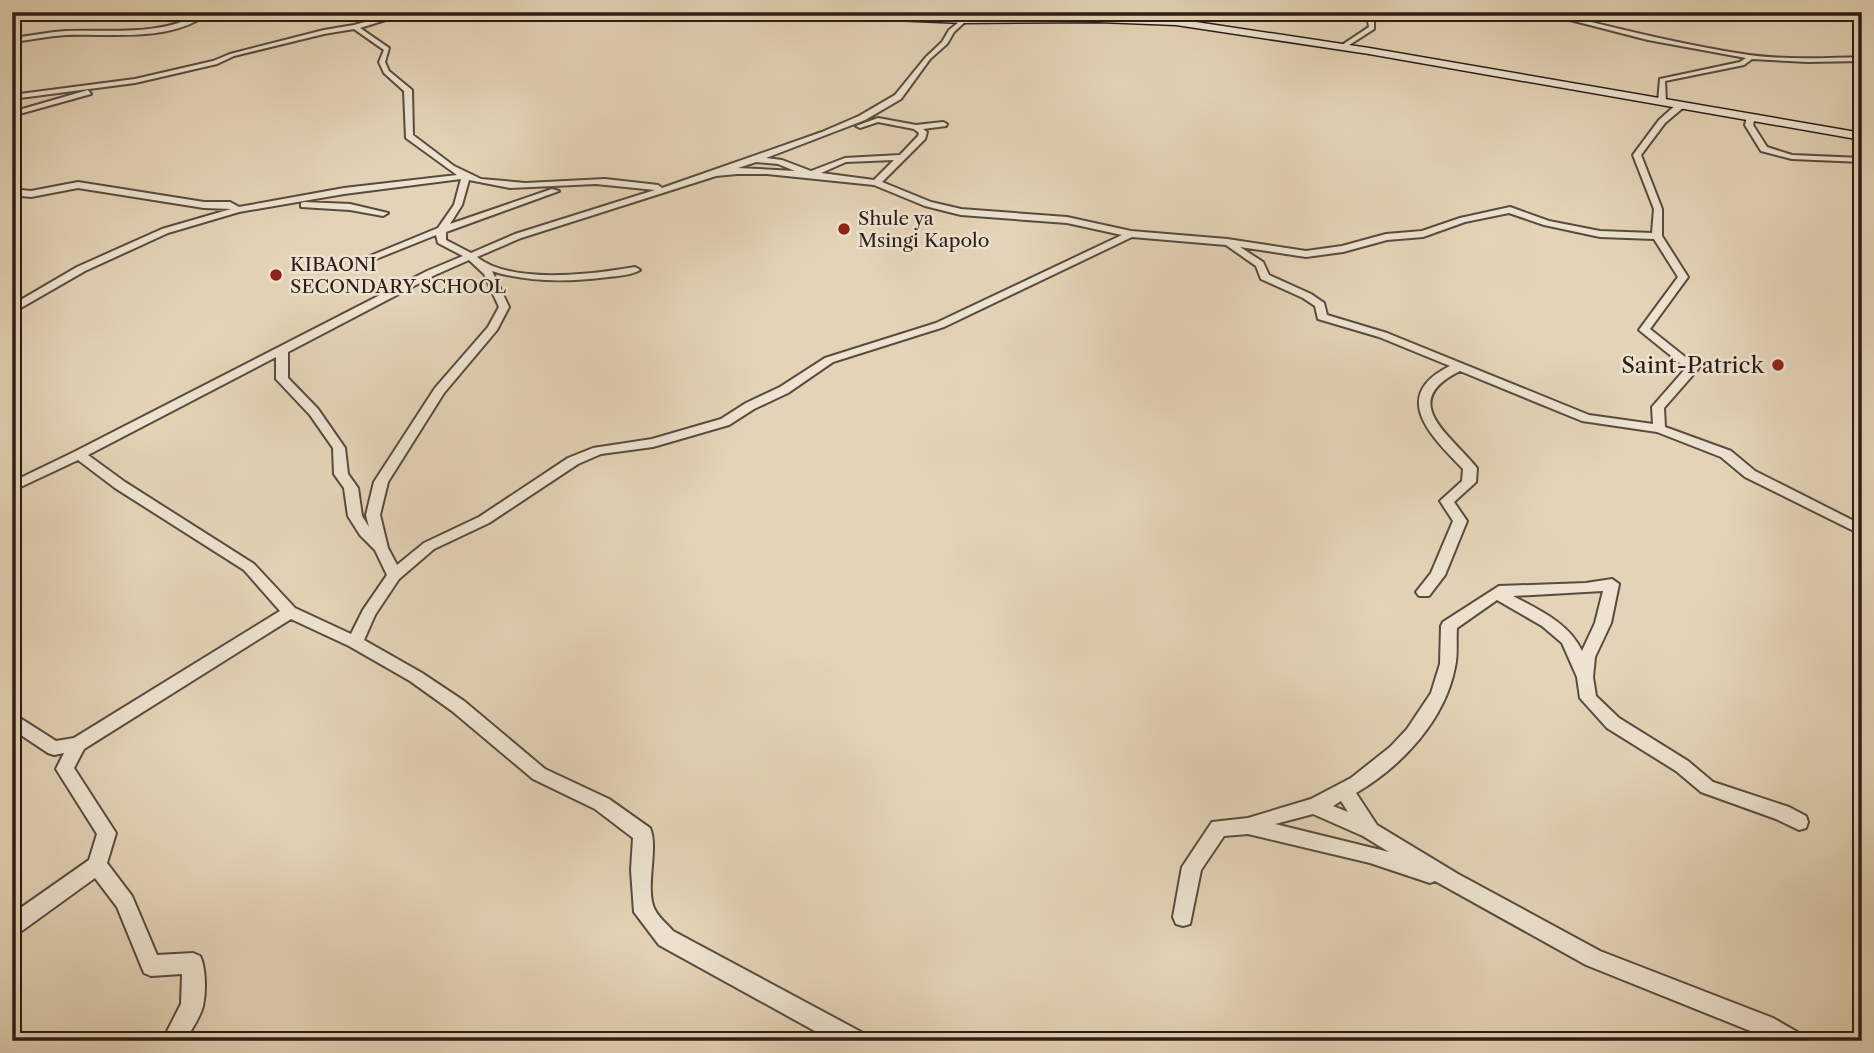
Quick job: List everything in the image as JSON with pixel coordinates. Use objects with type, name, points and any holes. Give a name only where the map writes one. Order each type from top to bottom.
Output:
[{"type":"main road","points":[[772,12],[964,20],[1134,19],[1210,27],[1862,137]]},
{"type":"street","points":[[12,97],[135,81],[191,69],[254,50],[408,12]]},
{"type":"street","points":[[1341,48],[1371,28],[1371,21],[1379,13],[1392,12]]},
{"type":"street","points":[[1542,12],[1648,37],[1751,57],[1862,59]]},
{"type":"street","points":[[12,40],[77,32],[149,32],[188,22],[206,13]]},
{"type":"street","points":[[878,120],[928,58],[945,43],[951,31],[964,20]]},
{"type":"street","points":[[355,27],[387,49],[382,62],[386,72],[408,90],[409,136],[466,176]]},
{"type":"street","points":[[1662,102],[1662,80],[1742,64],[1751,57]]},
{"type":"street","points":[[12,114],[113,83]]},
{"type":"street","points":[[12,487],[431,273],[478,260],[518,236],[715,174],[825,134],[862,118],[898,97]]},
{"type":"street","points":[[1659,429],[1658,407],[1693,368],[1644,330],[1682,277],[1657,236],[1658,209],[1637,155],[1662,123],[1664,116],[1681,105]]},
{"type":"street","points":[[1751,117],[1749,125],[1764,149],[1777,154],[1821,160],[1862,160]]},
{"type":"street","points":[[825,134],[878,120],[916,127],[943,124]]},
{"type":"street","points":[[876,183],[922,137],[923,132],[916,127]]},
{"type":"street","points":[[773,152],[779,162]]},
{"type":"street","points":[[752,160],[779,162],[811,174],[845,160],[903,157]]},
{"type":"street","points":[[715,174],[737,171],[811,174],[876,183],[928,204],[961,212],[1067,220],[1131,234],[1227,242],[1306,254],[1343,249],[1386,237],[1423,234],[1463,220],[1510,210],[1547,223],[1600,234],[1657,236]]},
{"type":"street","points":[[466,176],[458,205],[441,230],[441,241],[505,273],[543,278],[605,276],[635,270]]},
{"type":"street","points":[[12,310],[81,269],[164,231],[264,205],[344,191],[466,176],[541,187],[590,182],[665,188]]},
{"type":"street","points":[[358,263],[441,230],[573,185]]},
{"type":"street","points":[[12,192],[31,194],[78,186],[204,205],[230,205],[238,210]]},
{"type":"street","points":[[264,205],[350,206],[383,213]]},
{"type":"street","points":[[355,642],[368,614],[394,575],[429,546],[484,520],[573,461],[598,451],[653,443],[725,422],[750,406],[784,390],[829,360],[940,325],[1131,234]]},
{"type":"street","points":[[1227,242],[1260,264],[1265,277],[1307,296],[1320,305],[1322,317],[1383,335],[1586,418],[1659,429],[1726,454],[1750,474],[1862,531]]},
{"type":"street","points":[[394,575],[381,548],[373,515],[381,482],[439,391],[493,328],[504,307],[496,283],[478,260]]},
{"type":"street","points":[[282,351],[282,379],[314,412],[340,448],[341,474],[351,488],[355,516],[365,532],[381,548]]},
{"type":"street","points":[[1424,592],[1437,575],[1460,521],[1447,501],[1469,482],[1470,468],[1444,441],[1427,418],[1423,397],[1426,387],[1445,370],[1460,366]]},
{"type":"street","points":[[79,455],[120,485],[249,567],[290,612],[355,642],[416,677],[458,706],[540,774],[602,804],[643,834],[641,870],[644,912],[666,938],[855,1041]]},
{"type":"street","points":[[1183,917],[1192,867],[1219,828],[1248,826],[1288,811],[1314,806],[1346,793],[1378,770],[1419,728],[1439,694],[1447,666],[1448,626],[1497,593],[1586,589],[1612,584],[1603,623],[1587,657],[1585,677],[1588,698],[1613,723],[1682,766],[1707,787],[1800,822]]},
{"type":"street","points":[[1497,593],[1547,622],[1569,640],[1585,677]]},
{"type":"street","points":[[12,720],[54,748],[78,744],[290,612]]},
{"type":"street","points":[[12,926],[97,865],[107,833],[65,769],[78,744]]},
{"type":"street","points":[[1346,793],[1370,831]]},
{"type":"street","points":[[1314,806],[1370,831],[1451,880],[1592,958],[1765,1026],[1791,1041]]},
{"type":"street","points":[[1248,826],[1370,855],[1451,880]]},
{"type":"street","points":[[97,865],[125,902],[151,966],[193,963],[192,1006],[173,1041]]},
{"type":"place","name":"Shule ya Msingi Kapolo","points":[[844,229]]},
{"type":"place","name":"KIBAONI SECONDARY SCHOOL","points":[[276,275]]},
{"type":"place","name":"Saint-Patrick","points":[[1778,365]]}]
